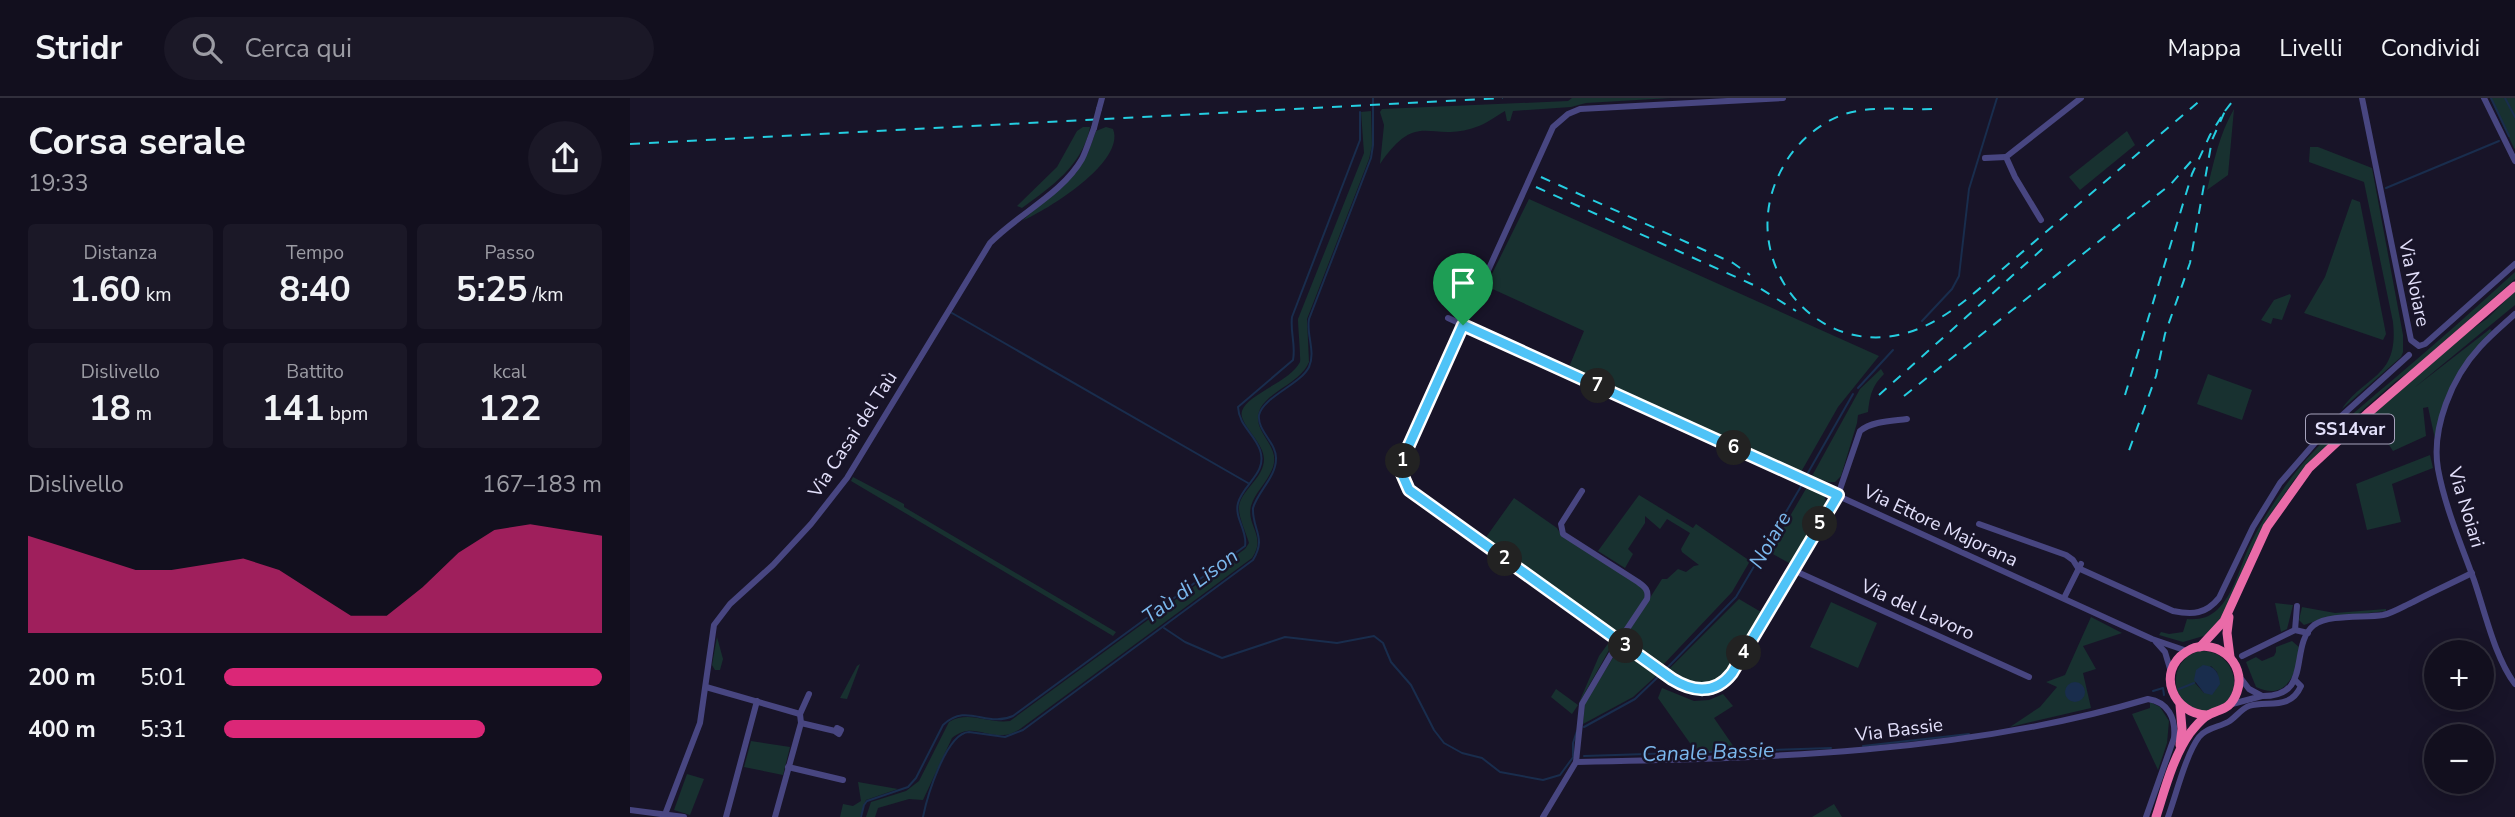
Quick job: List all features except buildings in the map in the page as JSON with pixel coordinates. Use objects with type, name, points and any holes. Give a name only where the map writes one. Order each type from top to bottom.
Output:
[{"type":"highway","name":"SS14var","points":[[2200,647],[2219,629],[2267,527],[2309,468],[2515,286]]},
{"type":"highway","name":"SS14var","points":[[2231,608],[2227,633],[2230,657],[2239,676]]},
{"type":"highway","points":[[2177,757],[2182,729],[2180,705],[2172,691],[2171,673],[2177,660],[2187,651],[2200,647],[2213,647],[2230,657]]},
{"type":"highway","points":[[2180,705],[2192,713],[2207,715],[2220,712],[2230,704],[2238,691],[2239,676]]},
{"type":"highway","points":[[2155,817],[2177,757],[2190,732],[2207,715]]},
{"type":"street","name":"Via Casai del Taù","points":[[664,816],[699,723],[714,625],[723,611],[811,524],[841,486],[870,444],[990,243],[1006,226],[1068,178],[1082,159],[1102,98]]},
{"type":"street","points":[[1783,98],[1580,109],[1568,114],[1553,127],[1405,454],[1402,469],[1404,482],[1415,496],[1681,685],[1695,690],[1709,689],[1724,682],[1732,673],[1838,495],[1860,431],[1886,421],[1907,419]]},
{"type":"street","points":[[1985,158],[2006,157],[2081,98]]},
{"type":"street","name":"Via Noiare","points":[[2362,98],[2415,343],[2425,344],[2434,337],[2515,264]]},
{"type":"street","points":[[2484,98],[2515,161]]},
{"type":"street","points":[[2006,157],[2041,220]]},
{"type":"street","name":"Via Noiari","points":[[2515,314],[2468,361],[2452,391],[2440,428],[2438,468],[2452,520],[2499,652],[2515,684]]},
{"type":"street","name":"Via Ettore Majorana","points":[[1448,318],[2152,639],[2187,651]]},
{"type":"street","points":[[1979,524],[2066,555],[2080,566],[2173,611],[2187,614],[2201,612],[2211,607],[2226,586],[2253,527],[2280,483],[2327,429],[2409,355],[2415,343]]},
{"type":"street","points":[[1543,817],[1576,762],[1582,704],[1647,599],[1648,593],[1638,582],[1563,534],[1561,524],[1582,491]]},
{"type":"street","points":[[2064,598],[2080,566]]},
{"type":"street","name":"Via del Lavoro","points":[[1793,570],[2029,677]]},
{"type":"street","points":[[2230,704],[2278,694],[2295,680],[2308,633],[2315,625],[2325,621],[2386,615],[2472,573]]},
{"type":"street","points":[[2295,630],[2297,606]]},
{"type":"street","points":[[2242,656],[2295,630],[2308,633]]},
{"type":"street","points":[[2152,639],[2165,652],[2171,673]]},
{"type":"street","points":[[2239,676],[2249,689],[2262,696]]},
{"type":"street","points":[[2168,817],[2192,748],[2202,733],[2228,722],[2248,706],[2277,704],[2287,700],[2300,690],[2301,686],[2295,680]]},
{"type":"street","points":[[706,687],[800,714]]},
{"type":"street","points":[[775,817],[801,723],[800,714],[809,694]]},
{"type":"street","name":"Via Bassie","points":[[1576,762],[1725,759],[1857,751],[2061,723],[2148,699],[2160,702],[2172,715],[2176,726],[2146,817]]},
{"type":"street","points":[[726,817],[757,701]]},
{"type":"street","points":[[801,723],[835,731]]},
{"type":"street","points":[[788,767],[843,780]]},
{"type":"street","points":[[630,810],[684,817]]},
{"type":"green space","points":[[1572,98],[1671,98],[1513,111],[1510,121],[1507,121],[1505,111],[1480,126],[1460,131],[1415,132],[1393,147],[1380,164],[1384,125],[1380,112],[1382,109],[1568,101]]},
{"type":"green space","points":[[2490,98],[2515,98],[2515,149],[2514,148]]},
{"type":"green space","points":[[2234,109],[2228,175],[2207,190],[2221,138]]},
{"type":"green space","points":[[1371,111],[1372,146],[1369,159],[1307,319],[1309,362],[1305,370],[1268,399],[1259,412],[1259,423],[1274,459],[1270,473],[1251,506],[1251,519],[1257,537],[1252,558],[1020,729],[1003,735],[965,731],[952,738],[923,800],[909,799],[878,808],[875,817],[866,817],[871,802],[906,791],[919,781],[949,722],[964,717],[1010,721],[1245,549],[1249,543],[1239,506],[1244,494],[1261,472],[1264,459],[1260,446],[1244,422],[1242,411],[1252,399],[1287,376],[1300,362],[1298,319],[1364,153],[1361,112]]},
{"type":"green space","points":[[1090,127],[1086,141],[1073,164],[1033,200],[1022,208],[1017,206],[1057,167],[1077,131]]},
{"type":"green space","points":[[1106,127],[1113,129],[1114,142],[1108,156],[1097,170],[1049,207],[1022,221],[1076,173],[1088,153],[1096,131]]},
{"type":"green space","points":[[2127,131],[2135,145],[2080,190],[2069,177]]},
{"type":"green space","points":[[2310,147],[2318,147],[2372,168],[2403,335],[2401,357],[2342,409],[2386,365],[2394,340],[2393,322],[2364,182],[2309,162]]},
{"type":"green space","points":[[1529,199],[1879,356],[1838,407],[1801,472],[1569,367],[1584,331],[1486,286]]},
{"type":"green space","points":[[2352,199],[2360,202],[2386,334],[2383,340],[2304,313],[2325,277]]},
{"type":"green space","points":[[2515,272],[2515,279],[2351,420],[2294,480],[2250,552],[2224,615],[2207,635],[2183,642],[2159,635],[2161,632],[2183,632],[2187,619],[2203,618],[2223,604],[2256,533],[2286,485],[2310,455],[2351,415]]},
{"type":"green space","points":[[2515,291],[2515,305],[2414,388],[2490,329],[2492,331],[2454,380],[2438,422],[2435,439],[2428,407],[2423,408],[2426,436],[2393,451],[2374,422],[2366,426],[2369,418],[2468,332],[2488,318]]},
{"type":"green space","points":[[2290,294],[2282,320],[2273,318],[2271,324],[2261,320],[2274,300]]},
{"type":"green space","points":[[1881,369],[1884,374],[1872,391],[1868,412],[1858,415],[1841,476],[1835,482],[1828,482],[1812,476],[1860,389]]},
{"type":"green space","points":[[2208,374],[2252,390],[2242,420],[2197,404]]},
{"type":"green space","points":[[2430,455],[2433,468],[2392,484],[2401,522],[2367,530],[2356,484]]},
{"type":"green space","points":[[853,477],[904,504],[904,507],[1116,632],[1113,636],[851,481]]},
{"type":"green space","points":[[1807,487],[1824,495],[1827,505],[1818,522],[1810,518],[1808,520],[1813,529],[1791,564],[1769,552]]},
{"type":"green space","points":[[1639,495],[1693,528],[1696,524],[1750,561],[1732,592],[1661,667],[1623,640],[1662,579],[1667,579],[1678,569],[1686,572],[1699,565],[1681,549],[1690,533],[1667,519],[1660,529],[1645,516],[1645,523],[1628,549],[1633,554],[1625,568],[1598,551]]},
{"type":"green space","points":[[1514,498],[1557,528],[1560,533],[1644,588],[1645,597],[1621,637],[1484,540]]},
{"type":"green space","points":[[1739,599],[1761,612],[1724,676],[1706,684],[1697,684],[1668,670]]},
{"type":"green space","points":[[1831,602],[1877,623],[1858,668],[1810,647]]},
{"type":"green space","points":[[2275,603],[2293,605],[2287,629],[2281,632]]},
{"type":"green space","points":[[2302,607],[2335,613],[2386,611],[2324,618],[2304,625],[2299,620]]},
{"type":"green space","points":[[2091,617],[2122,633],[2083,646],[2096,669],[2083,673],[2091,708],[2010,727],[2040,707],[2057,687],[2046,682],[2065,675]]},
{"type":"green space","points":[[717,637],[723,659],[720,670],[715,670],[712,665]]},
{"type":"green space","points":[[1610,641],[1613,643],[1578,705],[1599,656]]},
{"type":"green space","points":[[2292,641],[2299,647],[2296,666],[2289,682],[2276,691],[2256,687],[2246,662],[2256,657],[2262,661],[2274,656],[2276,647]]},
{"type":"green space","points":[[1619,648],[1656,676],[1633,697],[1583,724],[1585,703]]},
{"type":"green space","points":[[2199,651],[2212,652],[2230,666],[2234,687],[2223,705],[2199,711],[2188,706],[2181,698],[2176,677],[2179,667],[2187,657]],"holes":[[[2211,666],[2218,676],[2204,693],[2195,683]]]},
{"type":"green space","points":[[860,664],[847,699],[840,698],[857,666]]},
{"type":"green space","points":[[1662,688],[1694,701],[1709,700],[1723,694],[1733,706],[1714,718],[1736,750],[1697,753],[1658,698]]},
{"type":"green space","points":[[1556,689],[1578,705],[1572,714],[1551,697]]},
{"type":"green space","points":[[2150,702],[2160,707],[2169,721],[2167,743],[2158,770],[2132,714],[2150,708]]},
{"type":"green space","points":[[751,741],[790,747],[783,775],[744,767]]},
{"type":"green space","points":[[687,774],[704,779],[690,815],[674,810]]},
{"type":"green space","points":[[858,782],[898,789],[866,800],[860,817],[840,817],[843,804],[853,806],[861,801]]},
{"type":"green space","points":[[1834,804],[1842,817],[1812,817]]},
{"type":"water","points":[[2203,665],[2216,671],[2219,677],[2220,684],[2212,695],[2204,693],[2194,680],[2196,670]]},
{"type":"water","points":[[2075,682],[2082,685],[2085,692],[2082,699],[2075,702],[2068,699],[2065,692],[2068,685]]},
{"type":"waterway","points":[[923,817],[945,754],[961,735],[969,732],[1005,737],[1023,730],[1253,560],[1259,545],[1253,508],[1273,472],[1276,459],[1259,421],[1259,415],[1267,402],[1298,379],[1309,367],[1312,355],[1309,319],[1371,158],[1373,98]]},
{"type":"waterway","name":"Noiare","points":[[1922,321],[1952,289],[1959,276],[1969,189],[1997,98]]},
{"type":"waterway","points":[[2491,98],[2509,136]]},
{"type":"waterway","points":[[2505,98],[2515,117]]},
{"type":"waterway","name":"Taù di Lison","points":[[861,817],[867,801],[908,787],[916,778],[943,725],[960,716],[994,719],[1013,716],[1245,546],[1238,503],[1258,472],[1262,458],[1257,444],[1241,419],[1238,407],[1293,360],[1292,317],[1360,140],[1360,112]]},
{"type":"waterway","points":[[2386,188],[2499,141]]},
{"type":"waterway","points":[[952,313],[1248,483]]},
{"type":"waterway","name":"Noiare","points":[[1858,388],[1893,350]]},
{"type":"waterway","name":"Noiare","points":[[1805,478],[1853,394]]},
{"type":"waterway","name":"Noiare","points":[[1666,669],[1736,597],[1803,483]]},
{"type":"waterway","name":"Canale Bassie","points":[[1164,628],[1185,642],[1222,658],[1285,637],[1337,643],[1374,636],[1383,643],[1391,662],[1411,685],[1434,730],[1444,743],[1462,753],[1482,758],[1500,772],[1543,780],[1560,775],[1574,756]]},
{"type":"waterway","name":"Noiare","points":[[1584,727],[1635,699],[1659,676]]},
{"type":"waterway","name":"Canale Bassie","points":[[2179,689],[2194,683]]},
{"type":"waterway","name":"Canale Bassie","points":[[2153,691],[2163,688],[2164,695]]},
{"type":"waterway","name":"Noiare","points":[[1573,756],[1577,731]]},
{"type":"waterway","name":"Canale Bassie","points":[[1863,746],[1969,734]]},
{"type":"waterway","name":"Canale Bassie","points":[[1584,756],[1831,748]]},
{"type":"railway","points":[[630,144],[1503,98]]},
{"type":"railway","points":[[1932,109],[1864,110],[1842,115],[1808,136],[1783,167],[1770,202],[1768,236],[1776,269],[1794,297],[1818,319],[1847,333],[1881,337],[1918,329],[1946,314],[1972,295],[2203,98]]},
{"type":"railway","points":[[2225,111],[2235,98]]},
{"type":"railway","points":[[2125,395],[2192,174],[2210,135],[2225,111],[2212,140],[2190,263],[2165,334],[2156,376],[2127,456]]},
{"type":"railway","points":[[1904,396],[2171,184],[2194,158]]},
{"type":"railway","points":[[1541,177],[1733,263],[1750,275]]},
{"type":"railway","points":[[1536,187],[1758,287],[1796,311]]},
{"type":"railway","points":[[1879,395],[2049,243]]},
{"type":"route","points":[[1463,325],[1838,495],[1732,673],[1724,682],[1709,689],[1695,690],[1672,679],[1409,490],[1402,474],[1403,460],[1463,325]]}]
